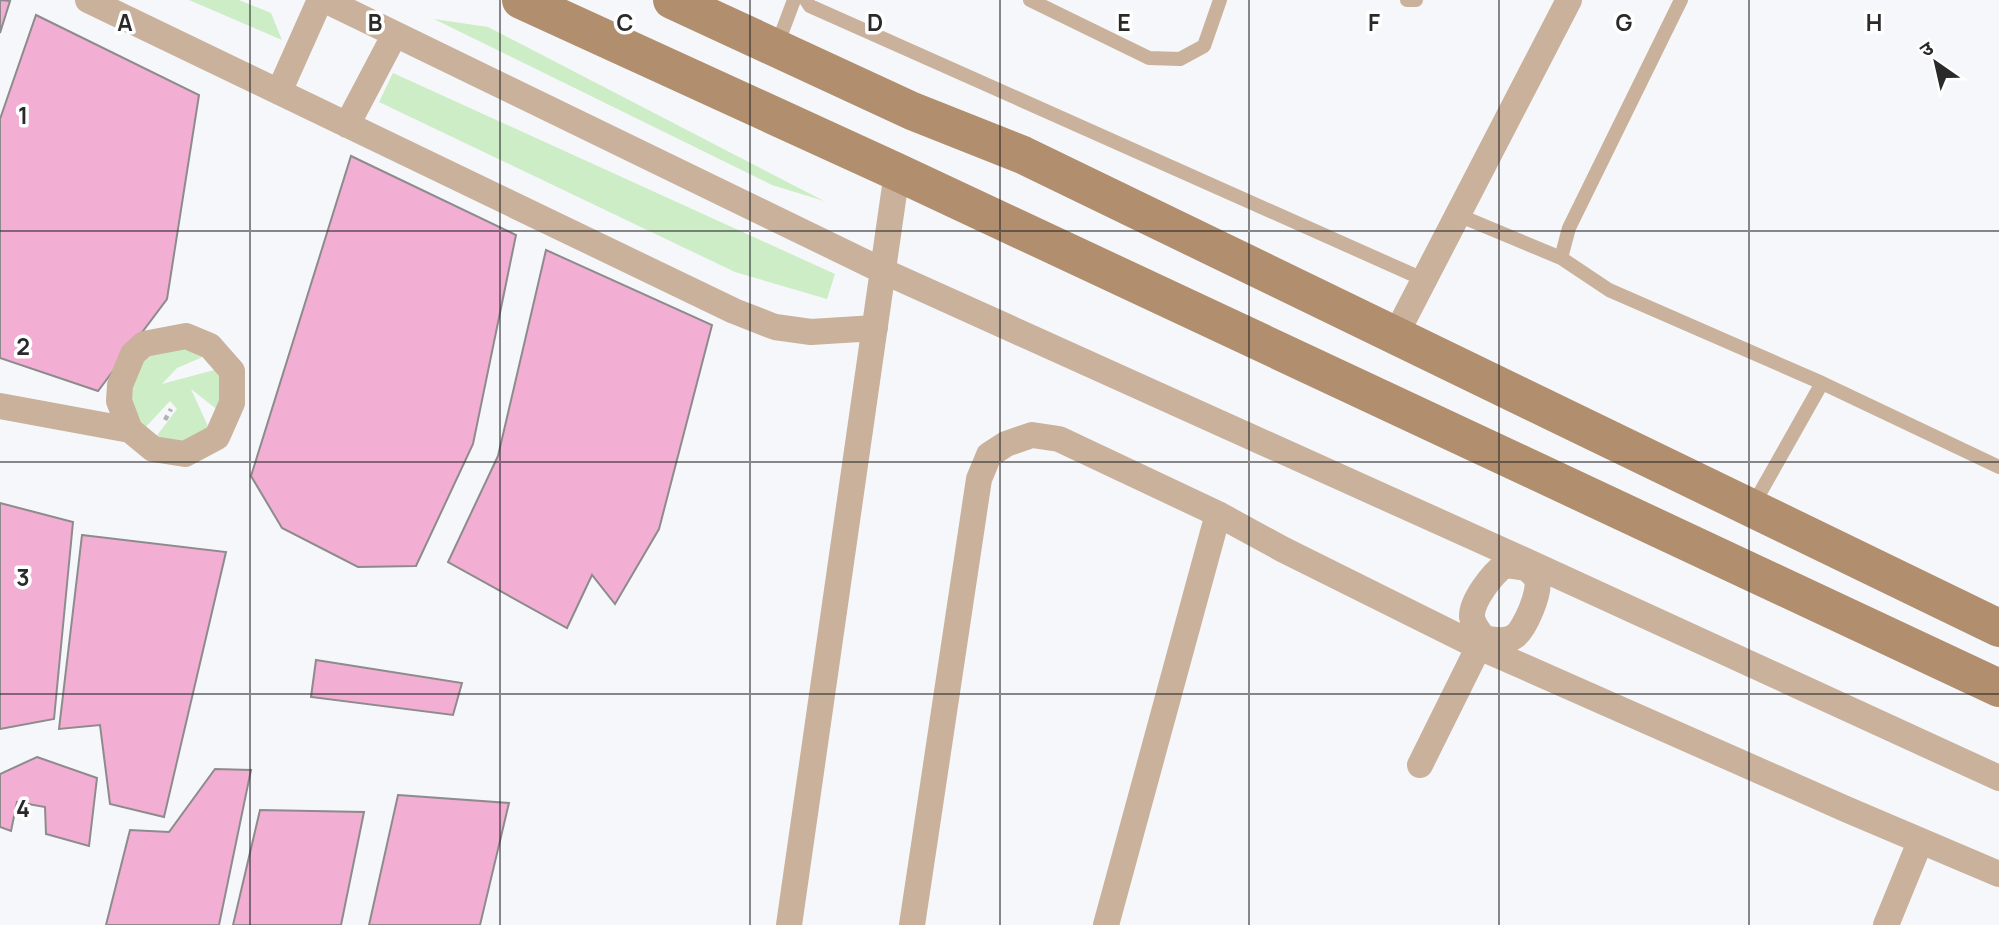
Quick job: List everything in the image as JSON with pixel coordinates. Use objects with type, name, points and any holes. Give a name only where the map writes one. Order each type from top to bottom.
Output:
[{"type":"street","points":[[88,0],[734,312],[775,327],[811,331],[875,328]]},
{"type":"street","points":[[279,92],[322,0],[358,8],[395,34],[883,271],[1999,778]]},
{"type":"street","points":[[521,0],[1999,688]]},
{"type":"street","points":[[672,0],[912,111],[1023,155],[1999,628]]},
{"type":"street","points":[[1395,336],[1569,0]]},
{"type":"street","points":[[347,125],[395,34]]},
{"type":"street","points":[[789,925],[897,173]]},
{"type":"street","points":[[0,406],[130,430],[153,449],[185,454],[216,437],[232,403],[232,371],[209,346],[186,336],[144,344],[133,354],[120,384],[120,401],[130,430]]},
{"type":"street","points":[[912,925],[979,479],[989,456],[1006,444],[1032,435],[1059,439],[1218,514],[1282,549],[1480,642],[1920,842],[1999,874]]},
{"type":"street","points":[[1669,534],[1701,484]]},
{"type":"street","points":[[1106,925],[1218,514]]},
{"type":"street","points":[[1420,765],[1480,642],[1472,613],[1492,573],[1505,565],[1527,565]]},
{"type":"street","points":[[1480,642],[1515,637],[1521,630],[1538,591],[1537,580],[1527,565]]},
{"type":"street","points":[[1886,925],[1920,842]]},
{"type":"lane","points":[[776,48],[794,0]]},
{"type":"lane","points":[[806,0],[810,6],[1425,280]]},
{"type":"lane","points":[[1030,0],[1149,58],[1180,59],[1204,46],[1220,0]]},
{"type":"lane","points":[[1407,0],[1416,0]]},
{"type":"lane","points":[[1561,258],[1569,228],[1681,0]]},
{"type":"lane","points":[[1458,215],[1561,258],[1609,290],[1822,383],[1999,467]]},
{"type":"lane","points":[[1751,508],[1822,383]]},
{"type":"green space","points":[[189,0],[239,0],[271,13],[282,40]]},
{"type":"green space","points":[[434,19],[488,27],[824,201],[772,185]]},
{"type":"green space","points":[[393,73],[835,274],[827,299],[735,272],[379,102]]},
{"type":"green space","points":[[186,342],[212,353],[177,368],[162,384],[218,369],[224,415],[191,389],[211,433],[184,450],[152,442],[177,409],[170,401],[142,431],[125,409],[141,351]]},
{"type":"building","points":[[0,0],[10,1],[0,33]]},
{"type":"building","points":[[36,15],[199,95],[167,299],[98,391],[0,358],[0,119]]},
{"type":"building","points":[[351,156],[516,235],[473,444],[416,566],[358,567],[282,528],[251,476]]},
{"type":"building","points":[[546,250],[712,325],[659,529],[615,604],[592,575],[567,628],[448,562],[498,456]]},
{"type":"building","points":[[0,503],[73,522],[54,719],[0,729]]},
{"type":"building","points":[[82,535],[226,552],[164,817],[110,804],[100,725],[59,729]]},
{"type":"building","points":[[316,660],[462,683],[453,715],[311,697]]},
{"type":"building","points":[[37,757],[97,778],[89,846],[46,834],[45,807],[17,802],[11,831],[0,827],[0,774]]},
{"type":"building","points":[[215,769],[251,770],[219,925],[106,925],[130,830],[169,832]]},
{"type":"building","points":[[398,795],[509,803],[480,925],[369,925]]},
{"type":"building","points":[[260,810],[364,812],[341,925],[233,925]]}]
